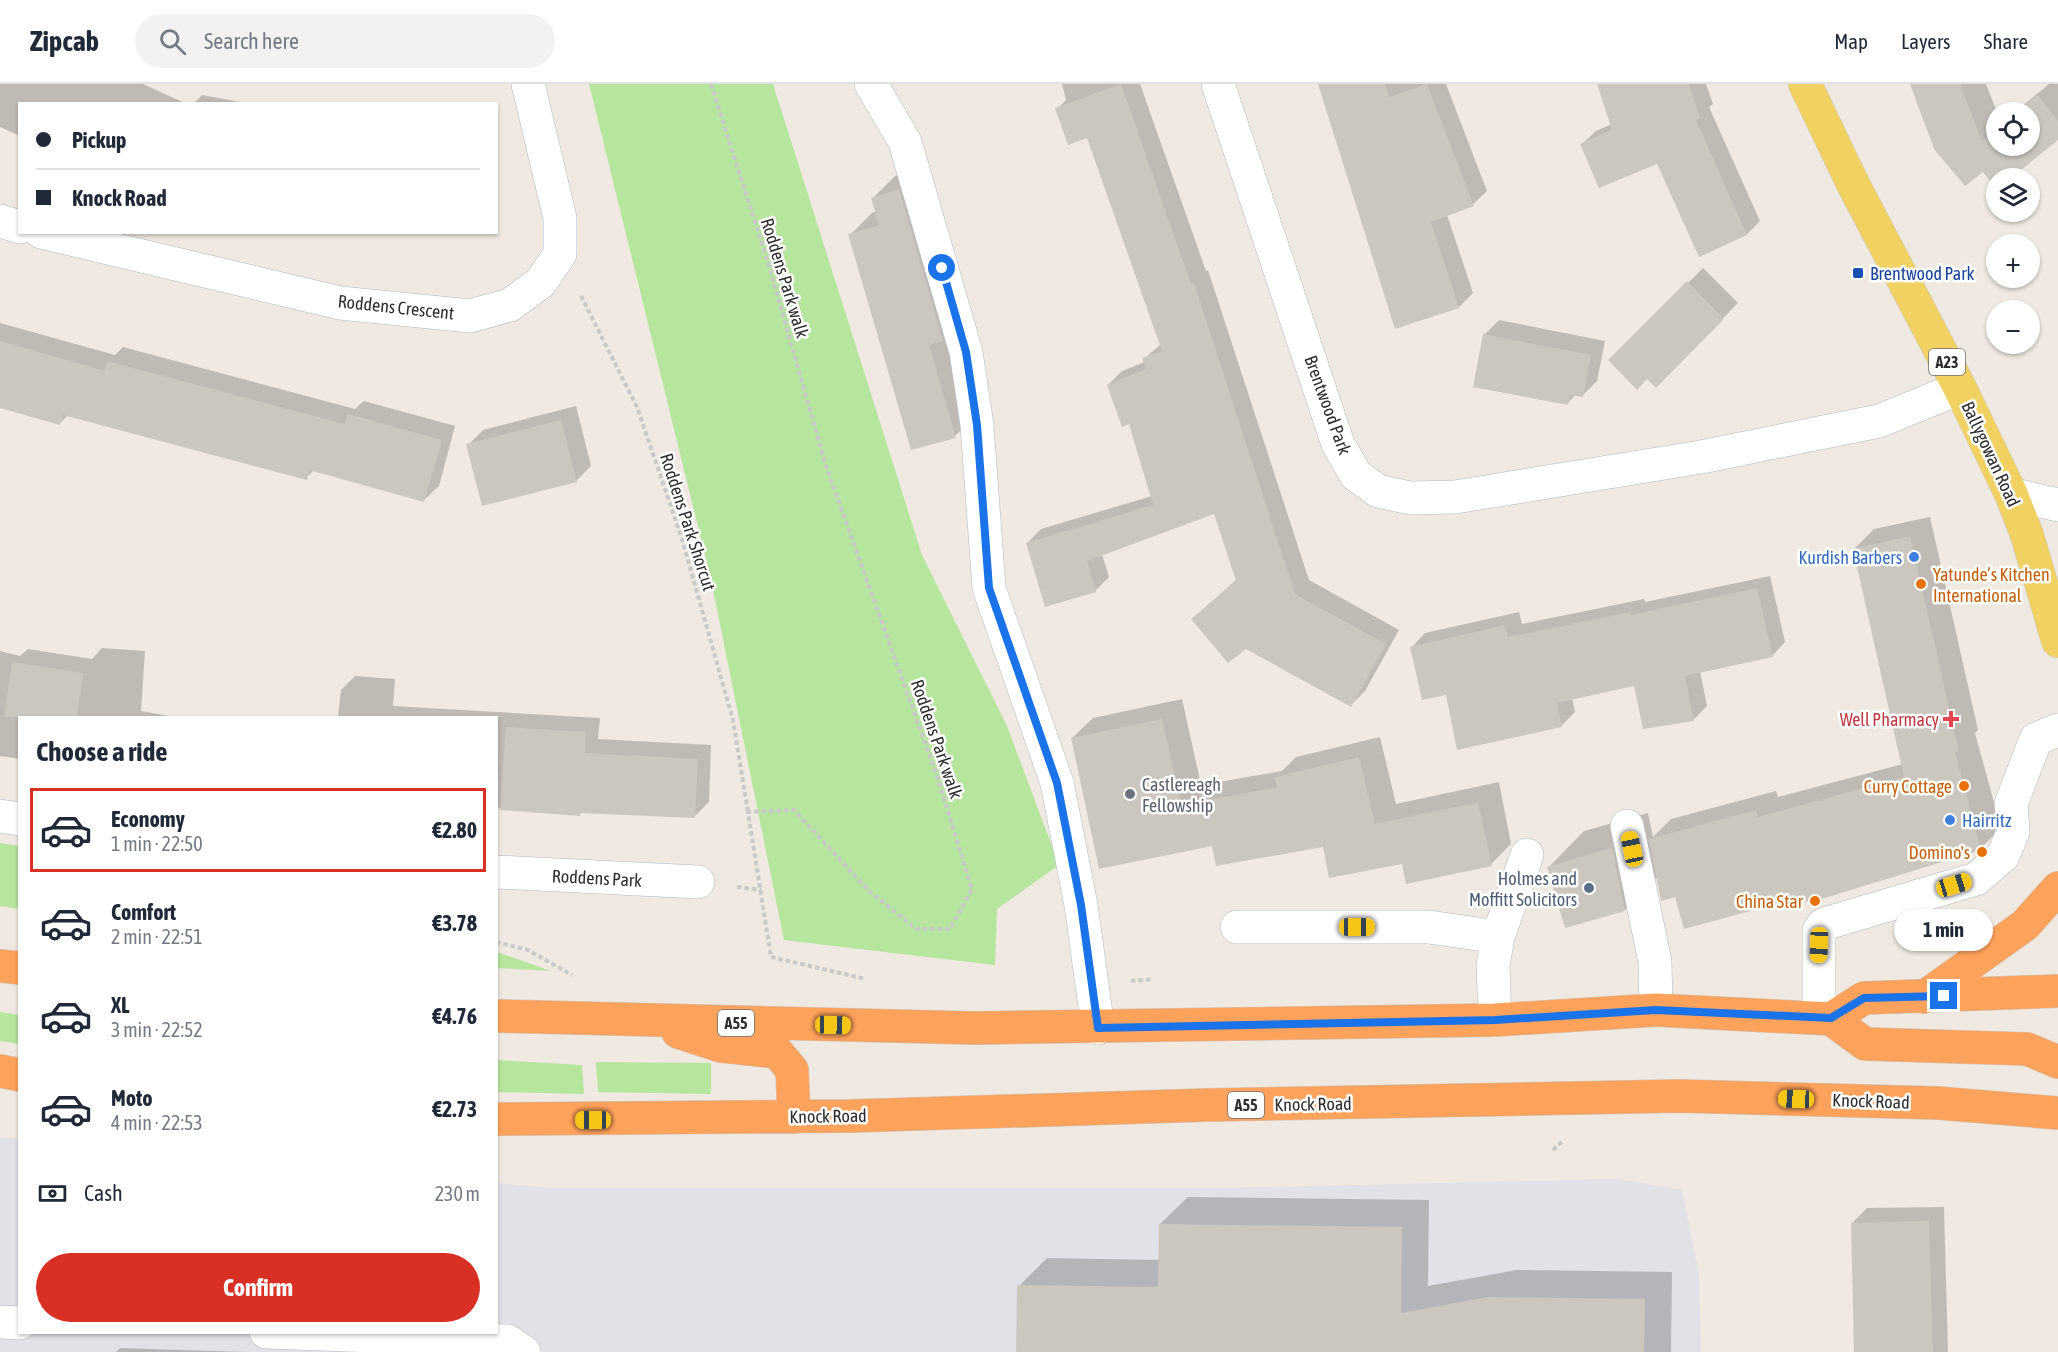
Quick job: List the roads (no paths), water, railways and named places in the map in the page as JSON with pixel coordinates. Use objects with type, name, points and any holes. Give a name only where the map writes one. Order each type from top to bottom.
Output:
[{"type":"highway","points":[[1924,997],[2025,925],[2058,888]]},
{"type":"highway","points":[[0,966],[18,968]]},
{"type":"highway","points":[[2058,991],[1864,998],[1825,1018],[1865,1044],[2027,1049],[2058,1062]]},
{"type":"highway","name":"A55","points":[[498,1016],[645,1021],[1098,1028],[1495,1020],[1656,1010],[1825,1018]]},
{"type":"highway","points":[[645,1021],[721,1046],[777,1052],[792,1070],[794,1117]]},
{"type":"highway","points":[[0,1071],[18,1075]]},
{"type":"highway","name":"Knock Road","points":[[498,1119],[794,1117],[1678,1096],[1938,1103],[2058,1113]]},
{"type":"main road","name":"Ballygowan Road","points":[[1805,84],[1853,184],[1960,388],[2011,494],[2053,602],[2058,641]]},
{"type":"street","name":"Roddens Crescent","points":[[49,234],[340,303],[470,316],[510,305],[541,282],[560,254],[560,218],[528,84]]},
{"type":"street","points":[[871,84],[905,142],[966,352],[977,425],[989,588],[1057,783],[1081,905],[1098,1028]]},
{"type":"street","name":"Brentwood Park","points":[[1218,84],[1338,444],[1356,475],[1378,490],[1410,498],[1455,497],[1701,457],[1879,421],[1960,388]]},
{"type":"street","points":[[0,221],[18,226]]},
{"type":"street","points":[[2011,494],[2058,505]]},
{"type":"street","points":[[1825,1018],[1819,930],[1824,924],[1976,879],[2003,856],[2013,832],[2011,804],[2036,739],[2058,730]]},
{"type":"street","points":[[0,816],[18,819]]},
{"type":"street","points":[[1627,826],[1655,962],[1656,1010]]},
{"type":"street","points":[[1495,1020],[1493,965],[1498,937],[1527,855]]},
{"type":"street","name":"Roddens Park","points":[[498,872],[698,882]]},
{"type":"street","points":[[1237,927],[1429,927],[1498,937]]},
{"type":"street","points":[[0,1322],[18,1323]]},
{"type":"street","points":[[321,1334],[508,1341],[524,1352]]},
{"type":"place","name":"Brentwood Park","points":[[1858,273]]},
{"type":"place","name":"Kurdish Barbers","points":[[1914,557]]},
{"type":"place","name":"Yatunde’s Kitchen International","points":[[1921,584]]},
{"type":"place","name":"Well Pharmacy","points":[[1951,719]]},
{"type":"place","name":"Curry Cottage","points":[[1964,786]]},
{"type":"place","name":"Castlereagh Fellowship","points":[[1130,794]]},
{"type":"place","name":"Hairritz","points":[[1950,820]]},
{"type":"place","name":"Domino's","points":[[1982,852]]},
{"type":"place","name":"Holmes and Moffitt Solicitors","points":[[1589,888]]},
{"type":"place","name":"China Star","points":[[1815,901]]}]
